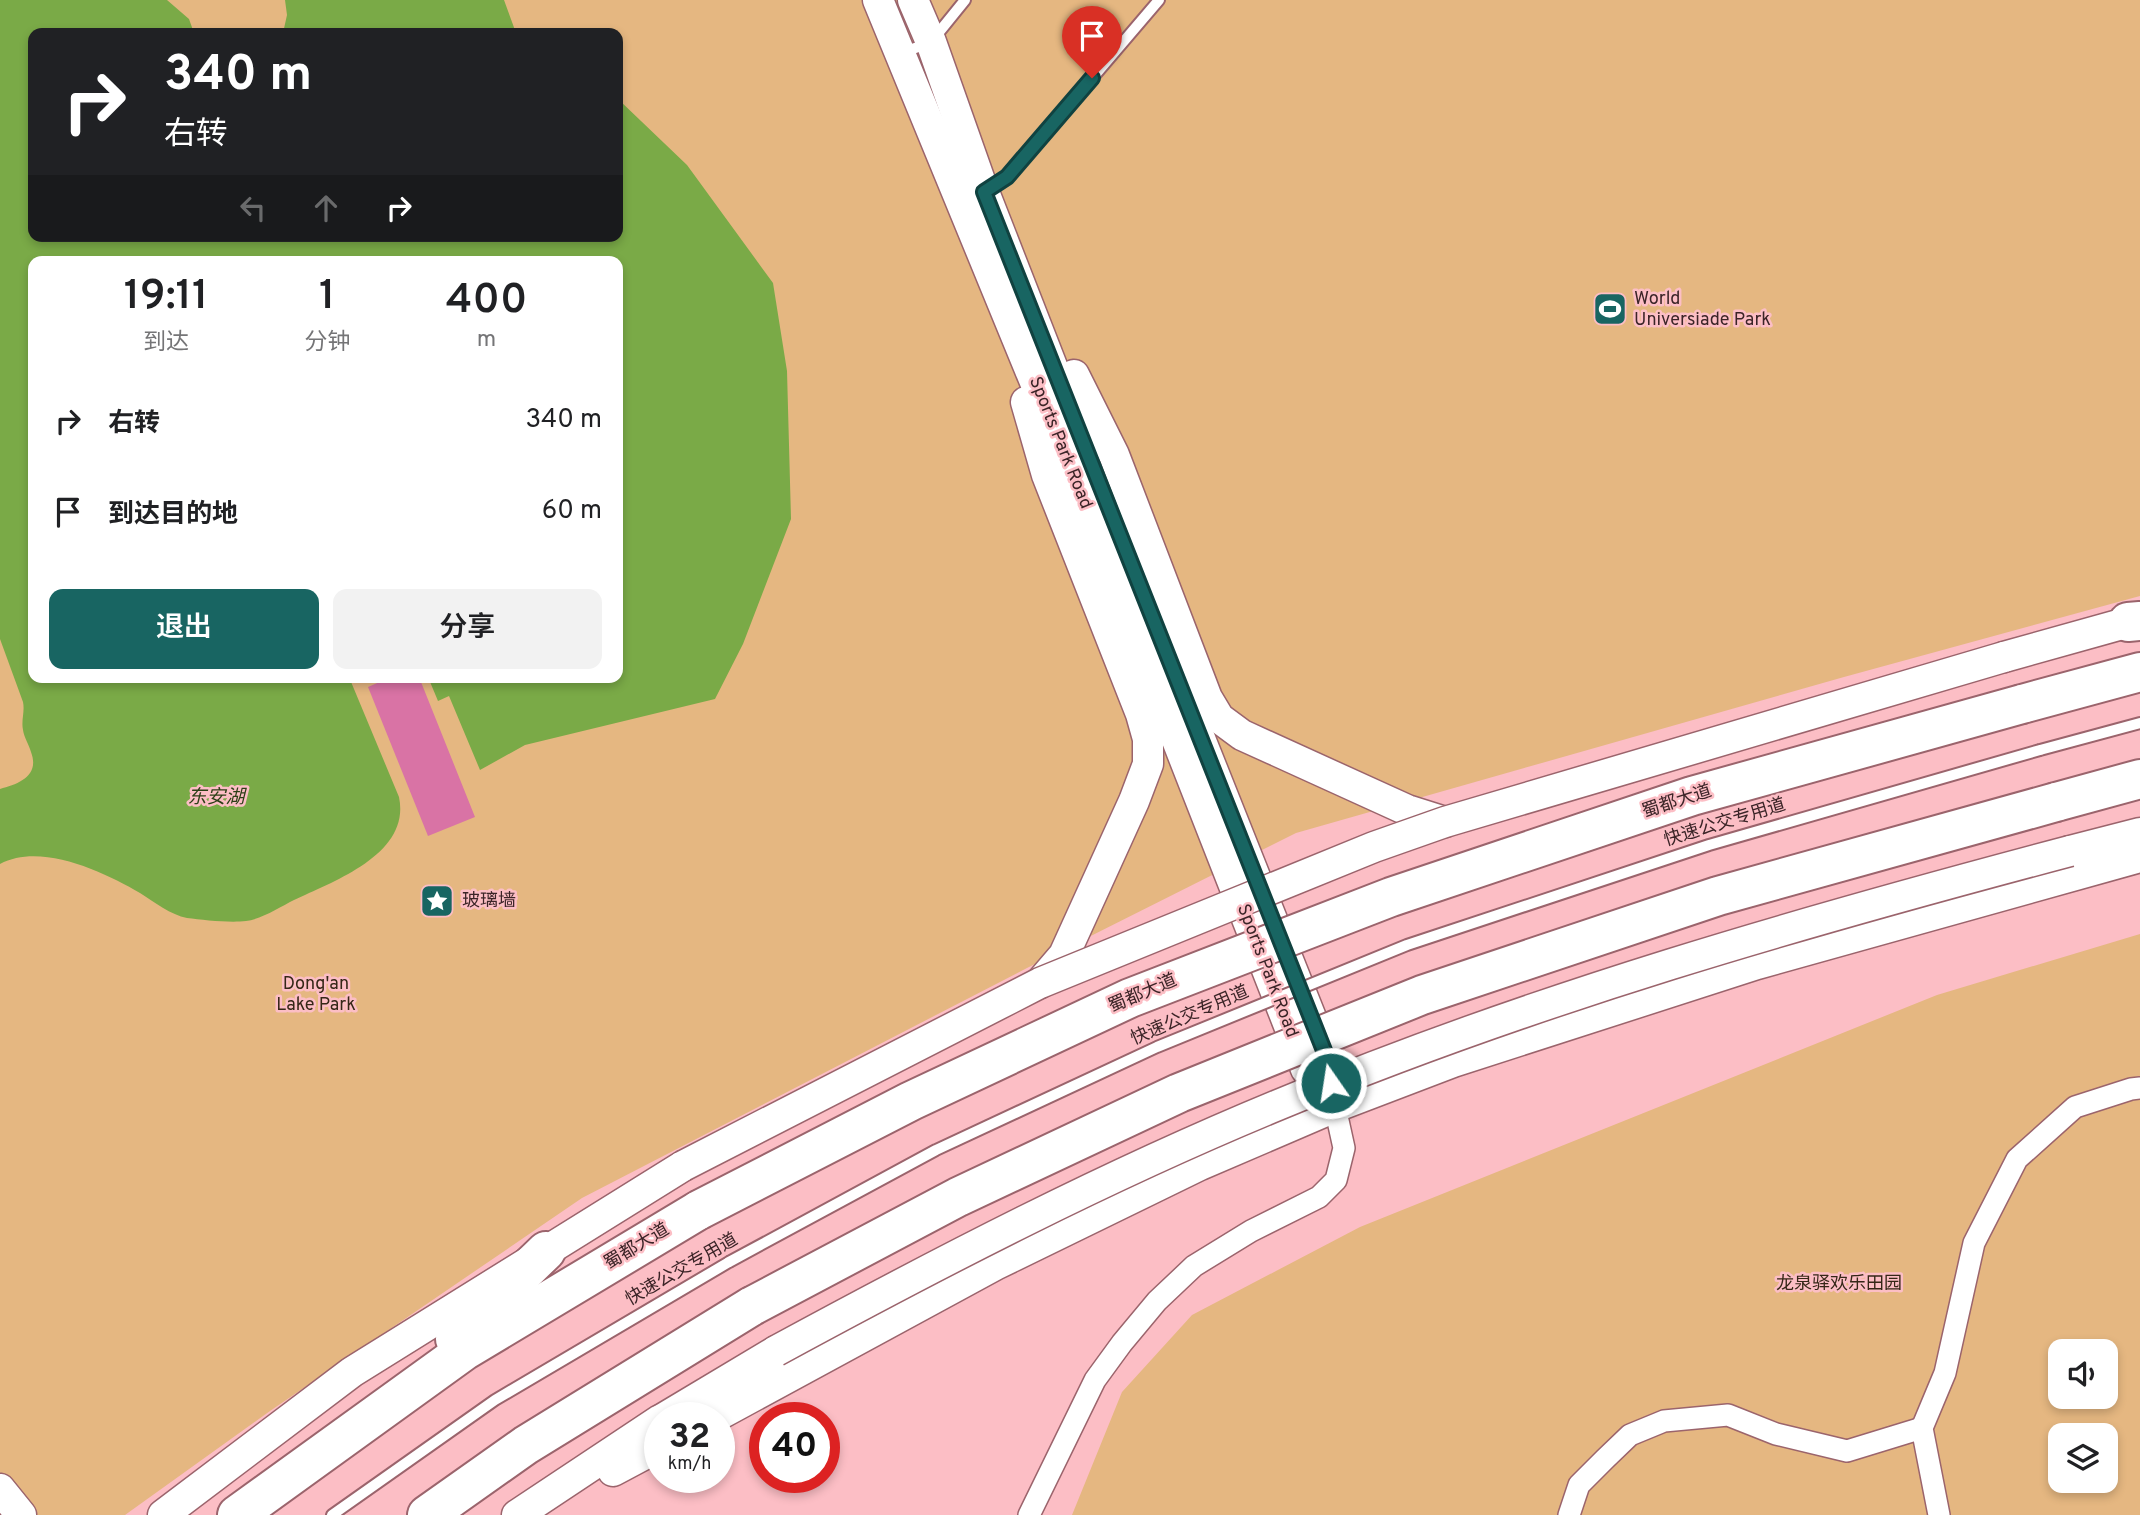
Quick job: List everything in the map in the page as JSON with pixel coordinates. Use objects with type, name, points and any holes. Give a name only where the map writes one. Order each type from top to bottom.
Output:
[{"type":"highway","name":"蜀都大道","points":[[237,1515],[464,1351],[699,1210],[911,1101],[1130,998],[1391,897],[1692,796],[2140,672]]},
{"type":"highway","points":[[427,1515],[526,1445],[752,1306],[958,1196],[1179,1093],[1423,995],[1718,896],[2140,779]]},
{"type":"highway","points":[[380,1412],[546,1251]]},
{"type":"main road","name":"Sports Park Road","points":[[878,0],[900,54],[973,196],[989,234],[1306,1069],[1335,1107]]},
{"type":"main road","name":"Sports Park Road","points":[[913,0],[930,42],[973,196]]},
{"type":"main road","points":[[989,234],[1114,455],[1207,698],[1219,718],[1242,735],[1407,810],[1445,822]]},
{"type":"main road","points":[[989,234],[1047,475],[1141,714],[1148,739],[1148,764],[1134,801],[1064,955],[1040,983]]},
{"type":"main road","points":[[163,1515],[352,1372],[682,1166],[1040,983],[1374,847],[1445,822],[2004,657],[2136,621]]},
{"type":"main road","points":[[690,1402],[776,1350],[951,1256],[1108,1180],[1278,1105],[1451,1038],[1640,972],[1855,908],[2140,833]]},
{"type":"main road","points":[[735,1406],[995,1265],[1200,1165],[1335,1107],[1453,1062],[1757,964],[2140,858]]},
{"type":"main road","points":[[517,1515],[644,1431]]},
{"type":"main road","points":[[529,1515],[644,1454]]},
{"type":"main road","points":[[0,1489],[21,1515]]},
{"type":"street","points":[[1939,1515],[1922,1428],[1945,1373],[1974,1243],[2017,1159],[2074,1107],[2132,1088],[2140,1088]]},
{"type":"street","points":[[1030,1515],[1095,1380],[1157,1301],[1194,1266],[1251,1231],[1319,1198],[1336,1180],[1344,1148],[1335,1107]]},
{"type":"street","points":[[1569,1515],[1579,1485],[1605,1459],[1630,1435],[1664,1420],[1728,1415],[1776,1434],[1847,1451],[1922,1428]]},
{"type":"lane","points":[[900,54],[930,42],[965,0]]},
{"type":"lane","points":[[973,196],[1007,177],[1159,0]]},
{"type":"lane","name":"快速公交专用道","points":[[332,1515],[495,1400],[729,1262],[960,1139],[1157,1047],[1407,945],[1709,845],[2140,723]]},
{"type":"green space","name":"Dong'an Lake Park","points":[[0,0],[2140,0],[2140,596],[1296,833],[1027,968],[582,1198],[270,1411],[125,1515],[0,1515]]},
{"type":"green space","name":"龙泉驿欢乐田园","points":[[2140,934],[2140,1515],[1072,1515],[1122,1392],[1192,1315],[1360,1227],[1937,995]]},
{"type":"water","name":"东安湖","points":[[0,0],[167,0],[189,19],[192,28],[28,28],[28,242],[623,242],[623,104],[687,165],[773,283],[787,371],[791,519],[743,644],[715,699],[525,745],[480,770],[449,696],[438,701],[430,683],[623,683],[623,256],[28,256],[28,683],[352,683],[399,797],[400,817],[382,850],[348,874],[258,918],[232,922],[187,918],[169,911],[109,877],[72,862],[53,858],[16,858],[0,864],[0,789],[26,778],[33,767],[33,760],[23,730],[23,702],[0,639]]},
{"type":"water","points":[[285,0],[504,0],[514,28],[284,28],[287,15]]},
{"type":"building","points":[[377,683],[421,683],[475,817],[428,836],[368,687]]},
{"type":"place","name":"World Universiade Park","points":[[1610,309]]},
{"type":"place","name":"玻璃墙","points":[[437,901]]},
{"type":"route","points":[[1092,78],[1007,177],[984,192],[1327,1058],[1331,1083]]}]
